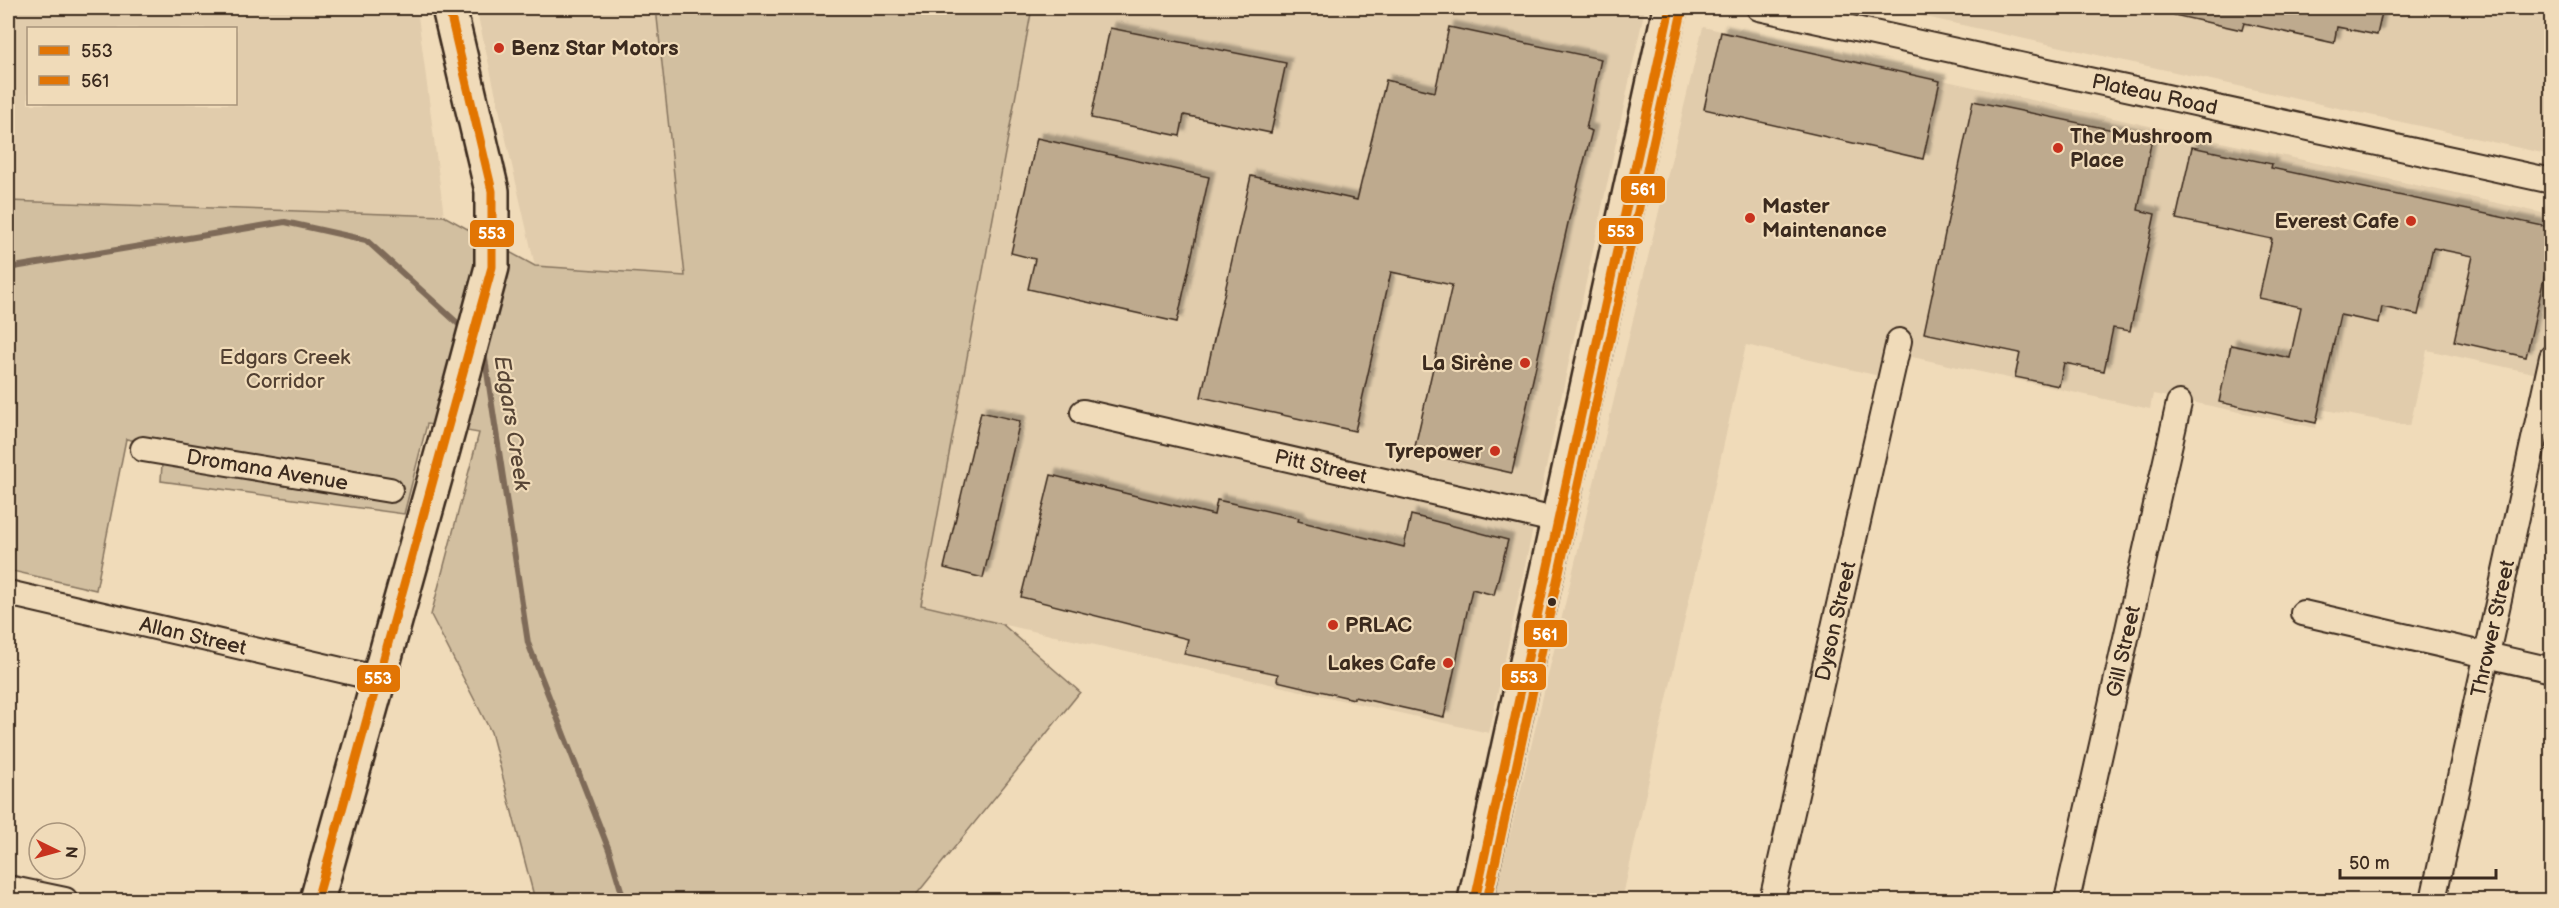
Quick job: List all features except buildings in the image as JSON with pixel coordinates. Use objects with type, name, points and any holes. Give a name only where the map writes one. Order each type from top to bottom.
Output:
[{"type":"street","points":[[317,900],[380,679],[492,267],[492,191],[449,8]]},
{"type":"street","points":[[1475,900],[1670,8]]},
{"type":"street","name":"Plateau Road","points":[[1760,8],[2552,181]]},
{"type":"street","name":"Dyson Street","points":[[1772,900],[1899,342]]},
{"type":"street","name":"Thrower Street","points":[[2433,900],[2552,357]]},
{"type":"street","name":"Gill Street","points":[[2067,900],[2179,403]]},
{"type":"street","name":"Pitt Street","points":[[1083,412],[1559,520]]},
{"type":"street","name":"Dromana Avenue","points":[[143,449],[390,490]]},
{"type":"street","name":"Allan Street","points":[[8,593],[380,679]]},
{"type":"street","points":[[2303,613],[2552,670]]},
{"type":"street","points":[[8,888],[65,900]]},
{"type":"shaded area","points":[[8,8],[417,8],[444,216],[8,201]]},
{"type":"shaded area","points":[[476,8],[656,8],[685,276],[535,266]]},
{"type":"shaded area","points":[[1032,8],[1645,8],[1489,733],[921,606]]},
{"type":"shaded area","points":[[1885,8],[2551,8],[2551,155]]},
{"type":"shaded area","points":[[1703,27],[2551,215],[2551,377],[2427,350],[2410,426],[2320,409],[2316,428],[2153,394],[2150,409],[1885,351],[1879,376],[1746,345],[1622,900],[1510,900],[1495,897]]},
{"type":"green space","name":"Edgars Creek Corridor","points":[[656,8],[1032,8],[921,605],[1002,624],[1080,692],[912,900],[535,900],[491,732],[431,615],[479,433],[427,424],[404,514],[161,481],[163,446],[126,439],[96,590],[8,570],[8,201],[444,216],[535,266],[685,276]]},
{"type":"waterway","name":"Edgars Creek","points":[[8,268],[285,222],[366,240],[464,329]]},
{"type":"waterway","name":"Edgars Creek","points":[[484,352],[528,643],[609,850],[624,900]]},
{"type":"transit line","name":"553","points":[[317,900],[492,267],[492,191],[449,8]]},
{"type":"transit line","name":"553","points":[[1475,900],[1670,8]]},
{"type":"transit line","name":"561","points":[[1487,900],[1682,11]]},
{"type":"place","name":"Benz Star Motors","points":[[499,48]]},
{"type":"place","name":"The Mushroom Place","points":[[2058,148]]},
{"type":"place","name":"Master Maintenance","points":[[1750,218]]},
{"type":"place","name":"Everest Cafe","points":[[2411,221]]},
{"type":"place","name":"La Sirène","points":[[1525,363]]},
{"type":"place","name":"Tyrepower","points":[[1495,451]]},
{"type":"place","name":"PRLAC","points":[[1333,625]]},
{"type":"place","name":"Lakes Cafe","points":[[1448,663]]}]
